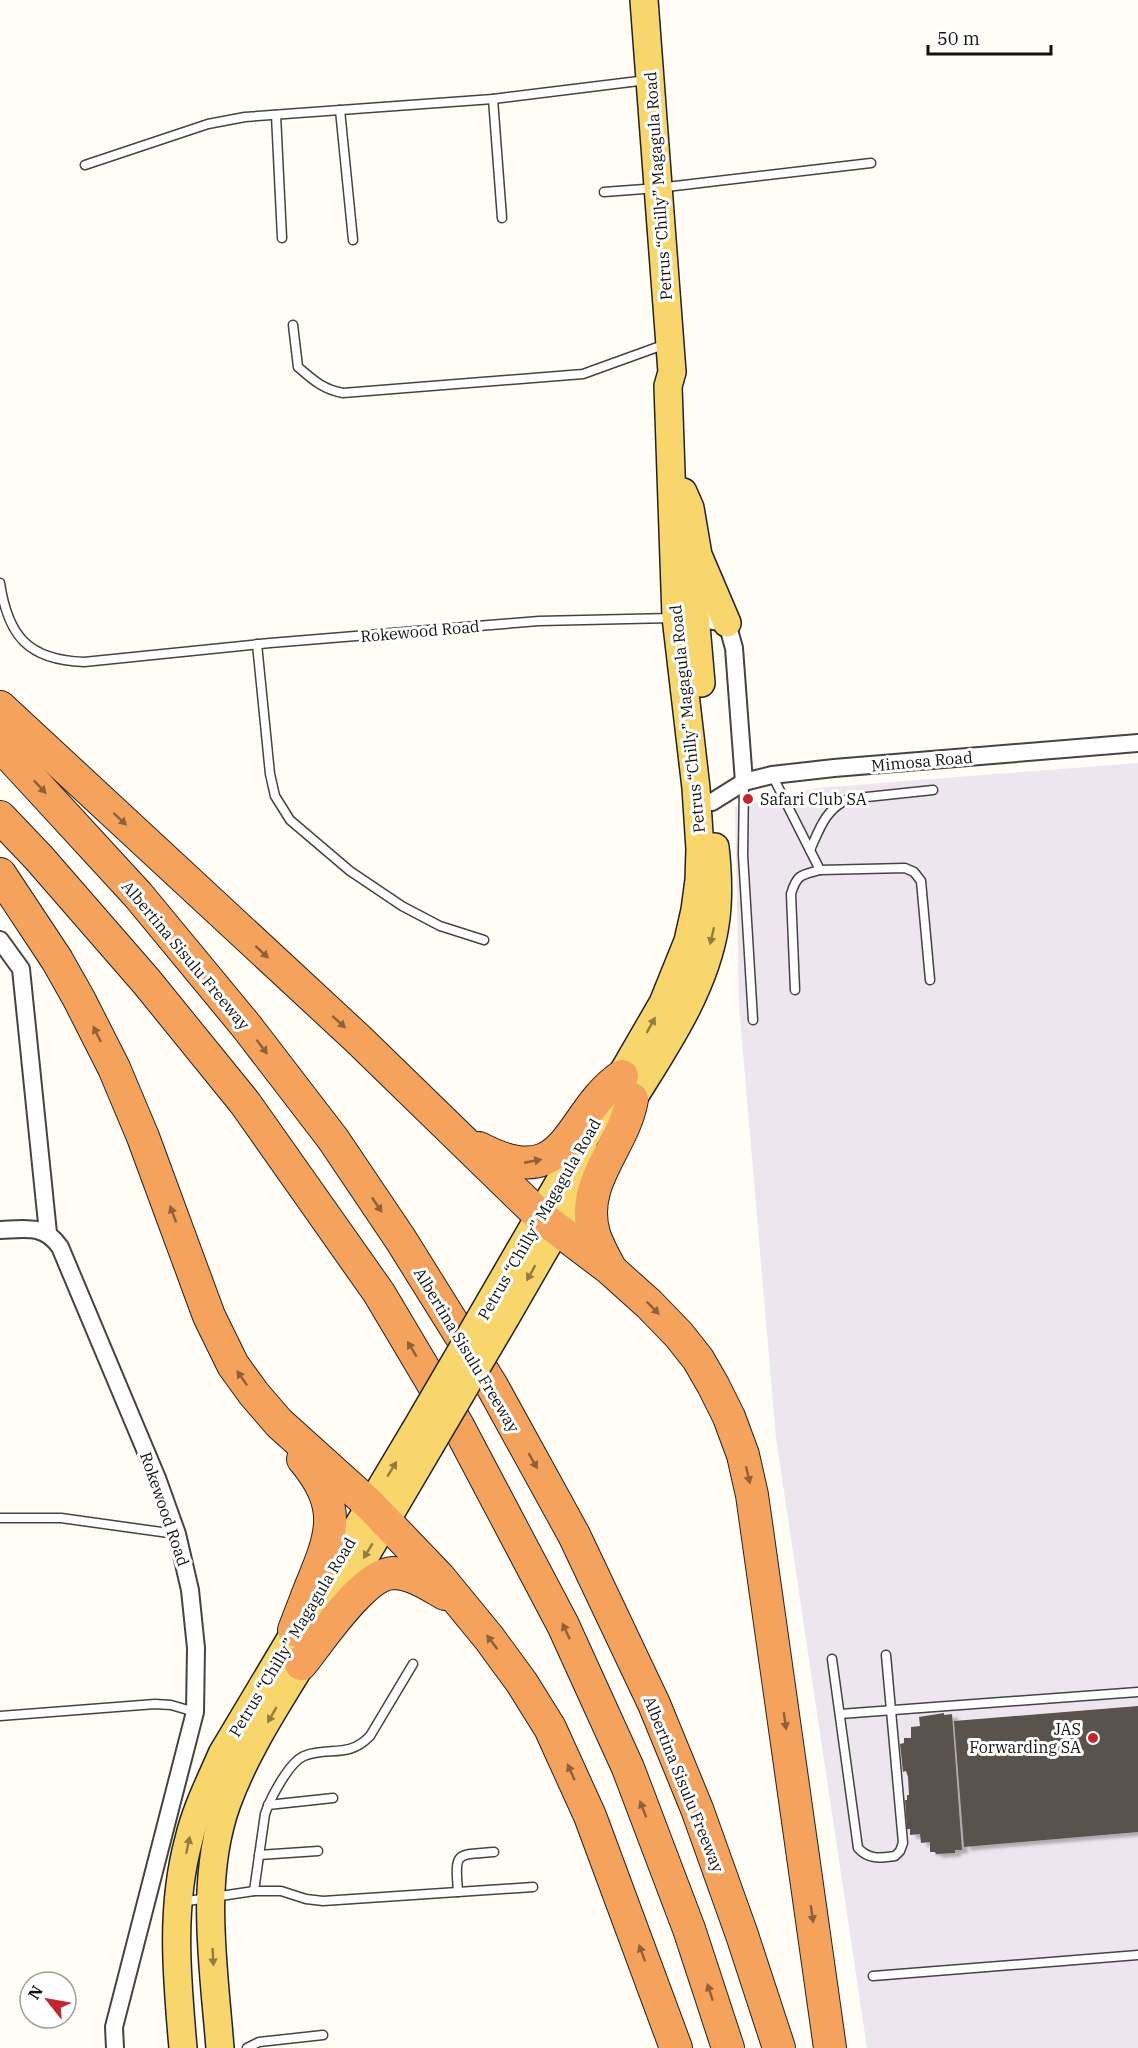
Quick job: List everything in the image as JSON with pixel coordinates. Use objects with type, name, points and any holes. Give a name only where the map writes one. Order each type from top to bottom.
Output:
[{"type":"highway","points":[[0,707],[358,1039],[548,1222],[610,1269],[649,1304],[698,1359],[729,1417],[743,1455],[752,1495],[830,2048]]},
{"type":"highway","name":"Albertina Sisulu Freeway","points":[[0,745],[138,895],[247,1027],[333,1139],[401,1240],[492,1386],[574,1534],[654,1704],[697,1809],[742,1935],[778,2048]]},
{"type":"highway","points":[[0,817],[39,858],[146,981],[245,1103],[379,1293],[452,1416],[563,1625],[628,1768],[689,1929],[728,2048]]},
{"type":"highway","points":[[0,874],[57,960],[114,1068],[143,1137],[209,1316],[222,1344],[254,1395],[279,1423],[378,1514],[439,1577],[489,1638],[522,1683],[550,1728],[590,1816],[676,2048]]},
{"type":"highway","points":[[459,1138],[505,1160],[528,1163],[545,1158],[564,1144],[611,1083],[627,1088],[629,1116],[603,1166],[591,1202],[594,1233],[610,1269]]},
{"type":"highway","points":[[279,1423],[288,1440],[316,1475],[332,1519],[328,1546],[294,1630]]},
{"type":"highway","points":[[302,1664],[359,1593],[382,1575],[393,1573],[406,1575],[459,1602]]},
{"type":"main road","name":"Petrus “Chilly” Magagula Road","points":[[627,1088],[688,941],[699,880],[686,617],[668,386],[672,372],[644,0]]},
{"type":"main road","name":"Petrus “Chilly” Magagula Road","points":[[220,2048],[211,1898],[215,1854],[226,1805],[238,1776],[302,1664],[378,1514],[627,1088],[680,1020],[708,954],[714,927],[718,878],[712,802],[686,617],[678,384],[672,372]]},
{"type":"main road","points":[[683,492],[690,508],[698,555],[727,623]]},
{"type":"main road","name":"Petrus “Chilly” Magagula Road","points":[[183,2048],[176,1965],[178,1902],[188,1839],[203,1795],[222,1754],[294,1630],[378,1514]]},
{"type":"street","name":"Rokewood Road","points":[[686,617],[727,623]]},
{"type":"street","points":[[727,623],[734,648],[744,782]]},
{"type":"street","name":"Mimosa Road","points":[[712,802],[744,782],[772,775],[1138,743]]},
{"type":"street","points":[[0,1230],[30,1229],[48,1233],[21,969],[1,944]]},
{"type":"street","name":"Rokewood Road","points":[[48,1233],[60,1247],[157,1478],[177,1534],[190,1590],[196,1648],[195,1712],[114,2026],[115,2048]]},
{"type":"lane","points":[[85,165],[207,124],[245,117],[493,99],[651,80]]},
{"type":"lane","points":[[493,99],[502,218]]},
{"type":"lane","points":[[340,110],[353,240]]},
{"type":"lane","points":[[276,114],[282,238]]},
{"type":"lane","points":[[604,192],[658,188],[871,163]]},
{"type":"lane","points":[[293,325],[298,367],[316,383],[332,391],[343,393],[583,374],[670,343]]},
{"type":"lane","name":"Rokewood Road","points":[[0,583],[4,606],[12,627],[22,640],[37,652],[51,658],[84,662],[257,644],[539,621],[686,617]]},
{"type":"lane","points":[[257,644],[270,774],[275,796],[290,820],[350,871],[402,906],[440,926],[484,940]]},
{"type":"lane","points":[[772,775],[820,870]]},
{"type":"lane","points":[[744,782],[743,855],[753,1020]]},
{"type":"lane","points":[[810,850],[826,817],[836,805],[848,799],[933,790]]},
{"type":"lane","points":[[795,990],[791,894],[794,883],[800,875],[820,870],[905,868],[914,872],[921,881],[930,980]]},
{"type":"lane","points":[[0,1518],[42,1516],[177,1534]]},
{"type":"lane","points":[[832,1659],[858,1848],[864,1855],[873,1858],[895,1856],[903,1843],[886,1655]]},
{"type":"lane","points":[[254,1891],[265,1814],[292,1766],[302,1757],[316,1753],[354,1749],[361,1745],[370,1736],[413,1664]]},
{"type":"lane","points":[[840,1714],[1138,1692]]},
{"type":"lane","points":[[0,1716],[155,1704],[195,1712]]},
{"type":"lane","points":[[268,1805],[333,1798]]},
{"type":"lane","points":[[259,1855],[318,1851]]},
{"type":"lane","points":[[458,1892],[456,1863],[458,1858],[463,1854],[494,1852]]},
{"type":"lane","points":[[178,1902],[254,1891],[281,1891],[306,1899],[323,1900],[533,1887]]},
{"type":"lane","points":[[873,1976],[1138,1955]]},
{"type":"lane","points":[[247,2048],[259,2042],[323,2036]]},
{"type":"shaded area","points":[[1138,763],[1138,2048],[867,2048],[776,1438],[739,1006],[735,807],[817,788]]},
{"type":"building","points":[[1138,1706],[1138,1832],[964,1847],[954,1721]]},
{"type":"building","points":[[944,1713],[944,1715],[952,1714],[962,1850],[955,1850],[955,1853],[936,1854],[930,1852],[930,1842],[921,1843],[920,1834],[910,1835],[910,1829],[907,1829],[905,1800],[909,1795],[908,1777],[906,1771],[903,1772],[900,1744],[904,1743],[904,1738],[911,1738],[911,1727],[920,1726],[919,1717]]},
{"type":"place","name":"Safari Club SA","points":[[748,799]]},
{"type":"place","name":"JAS Forwarding SA","points":[[1093,1738]]}]
